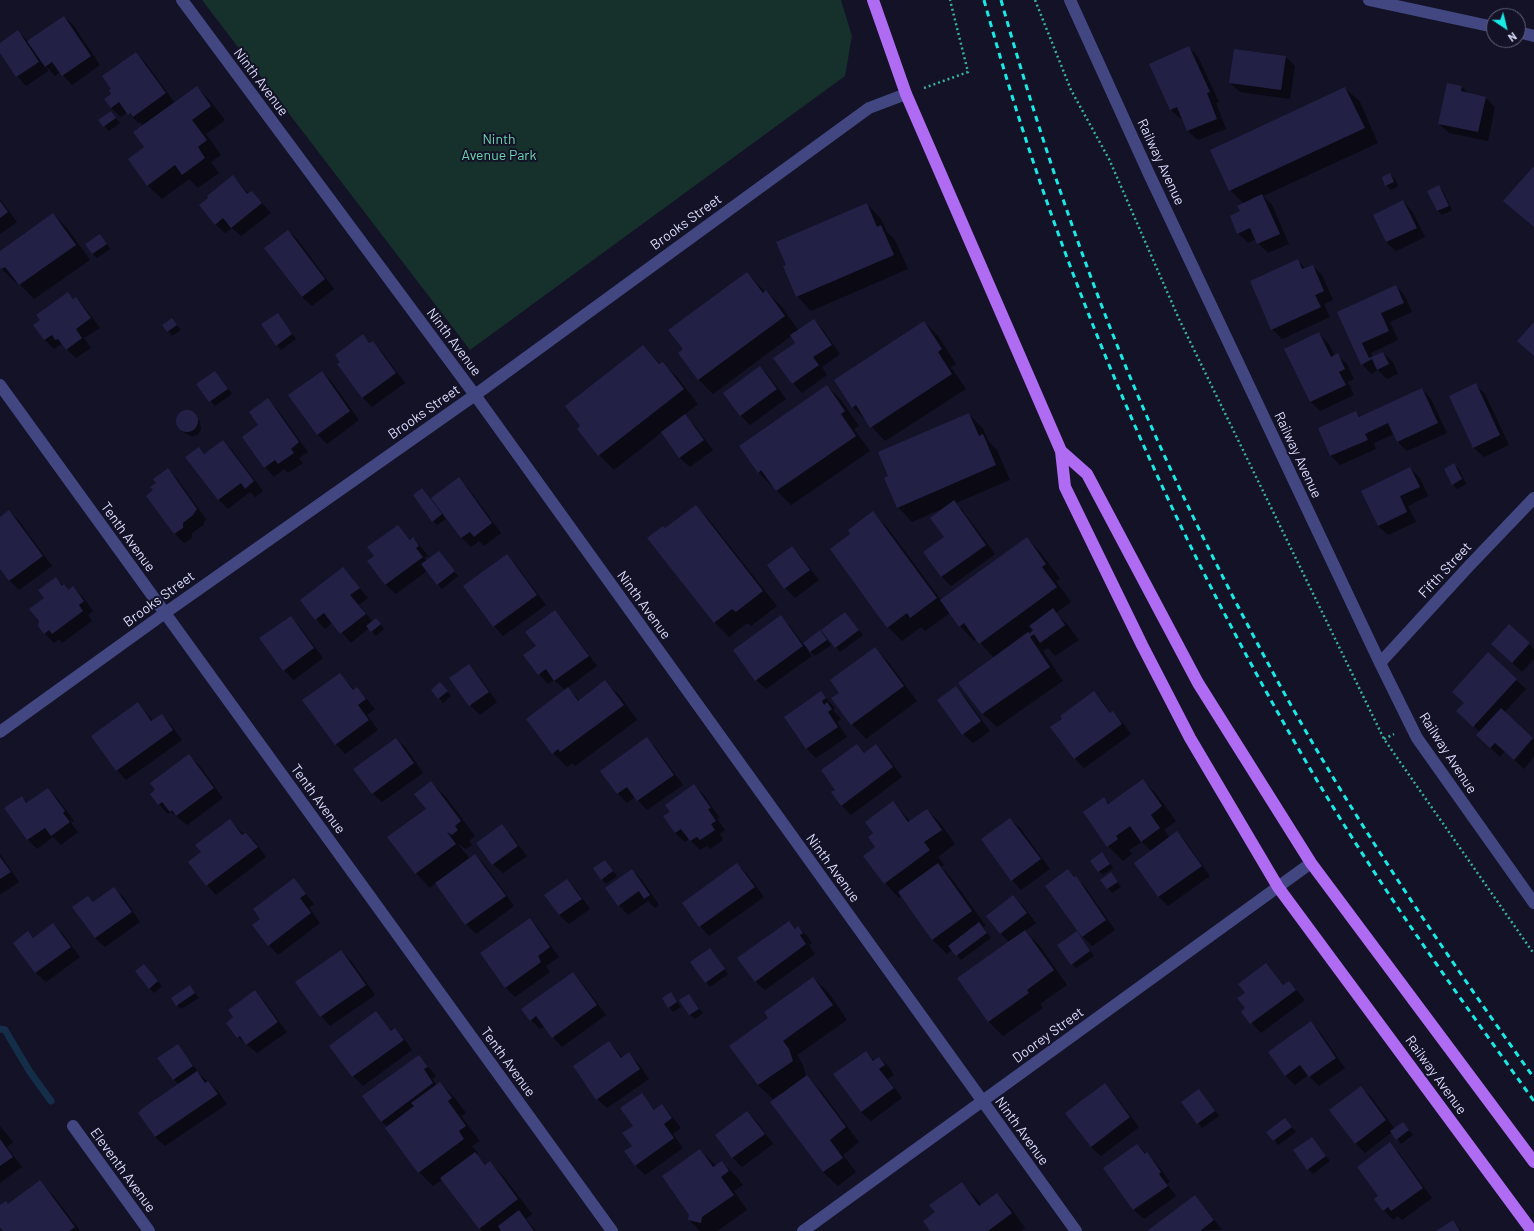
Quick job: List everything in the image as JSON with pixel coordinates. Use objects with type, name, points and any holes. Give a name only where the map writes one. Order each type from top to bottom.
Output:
[{"type":"main road","name":"Railway Avenue","points":[[873,0],[906,94],[1061,451],[1065,487],[1142,645],[1190,738],[1278,886],[1532,1231]]},
{"type":"main road","name":"Railway Avenue","points":[[1061,451],[1087,474],[1198,683],[1311,863],[1534,1162]]},
{"type":"street","name":"Ninth Avenue","points":[[182,0],[475,395],[1076,1231]]},
{"type":"street","name":"Railway Avenue","points":[[1070,0],[1149,174],[1380,663],[1417,738],[1534,903]]},
{"type":"street","points":[[1369,0],[1486,25]]},
{"type":"street","name":"Brooks Street","points":[[0,732],[165,613],[475,395],[869,108],[906,94]]},
{"type":"street","name":"Tenth Avenue","points":[[0,385],[612,1231]]},
{"type":"street","name":"Fifth Street","points":[[1380,663],[1534,498]]},
{"type":"street","name":"Doorey Street","points":[[803,1231],[1311,863]]},
{"type":"street","name":"Eleventh Avenue","points":[[73,1126],[149,1231]]},
{"type":"path","points":[[906,94],[968,72],[950,0]]},
{"type":"path","points":[[1036,0],[1071,90],[1109,159],[1179,318],[1384,739],[1534,954]]},
{"type":"green space","name":"Ninth Avenue Park","points":[[202,0],[841,0],[852,36],[845,76],[470,350]]},
{"type":"building","points":[[64,16],[91,56],[62,76],[52,62],[45,67],[27,41]]},
{"type":"building","points":[[18,30],[39,62],[16,77],[0,53],[0,43]]},
{"type":"building","points":[[1189,46],[1210,92],[1207,93],[1217,119],[1187,131],[1177,107],[1170,110],[1149,64]]},
{"type":"building","points":[[1234,49],[1286,56],[1281,90],[1229,83]]},
{"type":"building","points":[[136,52],[166,93],[133,117],[130,113],[128,115],[119,102],[111,108],[104,99],[111,94],[109,90],[111,89],[102,76]]},
{"type":"building","points":[[1447,83],[1462,86],[1461,91],[1486,97],[1478,132],[1438,124]]},
{"type":"building","points":[[197,86],[211,106],[192,120],[207,140],[198,147],[205,158],[182,175],[175,165],[147,186],[128,159],[144,147],[133,132]]},
{"type":"building","points":[[1345,87],[1365,128],[1229,191],[1210,150]]},
{"type":"building","points":[[111,111],[116,118],[103,127],[98,120]]},
{"type":"building","points":[[1534,166],[1534,227],[1503,201]]},
{"type":"building","points":[[1390,173],[1394,182],[1385,186],[1382,177]]},
{"type":"building","points":[[233,175],[247,194],[252,191],[262,203],[231,228],[223,218],[215,225],[199,205],[208,198],[207,196]]},
{"type":"building","points":[[1439,185],[1449,206],[1437,211],[1427,191]]},
{"type":"building","points":[[1262,194],[1280,234],[1257,244],[1250,228],[1237,234],[1230,216],[1240,211],[1237,206]]},
{"type":"building","points":[[1403,200],[1417,228],[1386,242],[1373,215]]},
{"type":"building","points":[[0,201],[8,212],[0,218]]},
{"type":"building","points":[[867,203],[877,227],[881,225],[894,255],[796,297],[783,266],[786,265],[776,242]]},
{"type":"building","points":[[53,213],[76,245],[19,285],[5,267],[0,268],[0,251]]},
{"type":"building","points":[[288,230],[325,279],[302,297],[264,248]]},
{"type":"building","points":[[100,234],[107,244],[92,254],[85,244]]},
{"type":"building","points":[[1298,259],[1302,269],[1313,265],[1324,291],[1315,295],[1321,307],[1271,330],[1250,281]]},
{"type":"building","points":[[747,272],[763,293],[766,290],[785,316],[698,380],[678,353],[683,349],[668,330]]},
{"type":"building","points":[[1396,285],[1404,303],[1381,313],[1389,331],[1362,343],[1369,358],[1383,352],[1389,364],[1377,370],[1372,359],[1361,365],[1337,312]]},
{"type":"building","points":[[68,292],[73,299],[76,297],[91,318],[76,329],[82,338],[66,350],[58,339],[55,340],[52,335],[44,340],[33,325],[40,320],[36,315]]},
{"type":"building","points":[[278,313],[292,334],[276,346],[261,324]]},
{"type":"building","points":[[172,318],[177,325],[167,332],[162,325]]},
{"type":"building","points":[[814,319],[832,345],[813,357],[819,365],[792,384],[773,358],[795,343],[790,335]]},
{"type":"building","points":[[924,321],[942,349],[938,352],[952,374],[870,428],[856,405],[852,408],[834,380]]},
{"type":"building","points":[[1534,322],[1534,356],[1517,341]]},
{"type":"building","points":[[1319,332],[1331,357],[1338,353],[1345,369],[1339,372],[1346,385],[1310,402],[1284,349]]},
{"type":"building","points":[[363,334],[369,343],[373,341],[396,373],[362,398],[337,364],[340,362],[335,355]]},
{"type":"building","points":[[643,345],[659,364],[663,362],[684,389],[598,456],[577,429],[580,426],[565,406]]},
{"type":"building","points":[[760,366],[777,389],[740,416],[723,393]]},
{"type":"building","points":[[215,371],[228,389],[209,402],[196,384]]},
{"type":"building","points":[[322,371],[350,411],[317,435],[288,395]]},
{"type":"building","points":[[1476,383],[1500,435],[1473,448],[1449,396]]},
{"type":"building","points":[[827,385],[845,411],[841,414],[856,436],[776,491],[761,470],[758,473],[739,446]]},
{"type":"building","points":[[1422,388],[1438,423],[1397,442],[1388,423],[1365,434],[1368,440],[1330,456],[1318,428],[1356,411],[1359,417]]},
{"type":"building","points":[[268,398],[299,442],[291,449],[294,453],[278,464],[275,460],[264,468],[242,437],[258,425],[249,412]]},
{"type":"building","points":[[187,410],[195,413],[198,421],[195,429],[187,432],[179,429],[176,421],[179,413]]},
{"type":"building","points":[[969,413],[979,436],[983,434],[996,465],[897,508],[884,478],[888,476],[878,452]]},
{"type":"building","points":[[685,414],[704,440],[679,458],[661,432]]},
{"type":"building","points":[[223,440],[254,481],[245,489],[241,483],[218,500],[185,457],[199,447],[204,454]]},
{"type":"building","points":[[1454,463],[1462,479],[1452,485],[1444,469]]},
{"type":"building","points":[[1410,467],[1420,487],[1400,496],[1407,512],[1378,526],[1361,491]]},
{"type":"building","points":[[168,468],[197,509],[193,515],[183,523],[183,528],[174,534],[146,496],[153,490],[150,487],[156,483],[153,479]]},
{"type":"building","points":[[459,477],[492,523],[474,537],[470,532],[461,538],[431,498]]},
{"type":"building","points":[[422,488],[442,514],[432,522],[413,495]]},
{"type":"building","points":[[954,500],[986,545],[941,577],[923,552],[944,537],[930,518]]},
{"type":"building","points":[[696,505],[763,591],[736,612],[732,609],[714,623],[647,538],[663,526],[665,528]]},
{"type":"building","points":[[9,510],[43,556],[9,581],[0,569],[0,517]]},
{"type":"building","points":[[873,511],[937,598],[910,618],[907,613],[887,628],[830,549],[850,534],[848,530]]},
{"type":"building","points":[[398,525],[410,540],[413,537],[419,546],[416,548],[423,557],[385,585],[367,561],[374,556],[367,547]]},
{"type":"building","points":[[1027,537],[1046,564],[1042,567],[1057,587],[979,644],[964,623],[959,627],[940,600]]},
{"type":"building","points":[[792,546],[810,570],[784,589],[767,565]]},
{"type":"building","points":[[439,551],[455,571],[437,585],[421,564]]},
{"type":"building","points":[[507,554],[537,595],[493,627],[463,586]]},
{"type":"building","points":[[343,567],[360,588],[350,595],[366,614],[340,634],[324,613],[315,620],[300,600]]},
{"type":"building","points":[[56,577],[62,586],[64,584],[68,590],[73,586],[84,601],[79,605],[83,611],[52,634],[49,630],[44,634],[38,626],[39,621],[29,609],[44,598],[38,590]]},
{"type":"building","points":[[1053,608],[1065,625],[1040,643],[1034,634],[1030,637],[1050,667],[982,714],[958,683],[1028,632],[1030,634],[1033,630],[1029,626]]},
{"type":"building","points":[[555,610],[589,656],[554,681],[546,669],[538,675],[523,655],[536,646],[525,632]]},
{"type":"building","points":[[845,612],[859,630],[835,648],[821,630]]},
{"type":"building","points":[[781,615],[803,646],[755,681],[733,650]]},
{"type":"building","points":[[291,616],[314,648],[283,671],[259,638]]},
{"type":"building","points":[[376,618],[381,624],[371,632],[366,626]]},
{"type":"building","points":[[1509,624],[1530,643],[1512,663],[1491,644]]},
{"type":"building","points":[[820,630],[827,640],[810,652],[803,643]]},
{"type":"building","points":[[875,647],[904,686],[851,725],[831,698],[839,693],[830,680]]},
{"type":"building","points":[[1488,652],[1517,679],[1473,727],[1456,711],[1464,703],[1452,692]]},
{"type":"building","points":[[469,664],[489,692],[469,706],[449,678]]},
{"type":"building","points":[[340,673],[353,690],[357,687],[366,699],[358,705],[369,720],[335,745],[302,700]]},
{"type":"building","points":[[605,680],[624,705],[560,752],[558,749],[552,754],[526,719],[568,687],[578,701]]},
{"type":"building","points":[[440,682],[448,691],[438,699],[431,690]]},
{"type":"building","points":[[956,686],[981,721],[962,735],[937,700]]},
{"type":"building","points":[[821,691],[826,698],[822,701],[824,705],[827,702],[832,709],[828,712],[838,727],[806,749],[784,717]]},
{"type":"building","points":[[1094,691],[1110,713],[1113,711],[1122,724],[1074,759],[1050,727],[1062,719],[1060,716]]},
{"type":"building","points":[[138,702],[151,721],[162,714],[173,730],[116,771],[91,736]]},
{"type":"building","points":[[1501,708],[1533,738],[1514,760],[1495,743],[1490,748],[1476,735]]},
{"type":"building","points":[[647,737],[674,775],[637,801],[627,787],[617,794],[600,771]]},
{"type":"building","points":[[396,738],[414,763],[372,794],[353,769]]},
{"type":"building","points":[[857,744],[864,753],[876,744],[893,767],[841,806],[831,792],[835,790],[821,770]]},
{"type":"building","points":[[189,754],[214,788],[176,816],[172,810],[170,812],[162,802],[158,805],[150,794],[155,790],[150,783]]},
{"type":"building","points":[[1143,779],[1162,806],[1151,815],[1160,828],[1141,842],[1130,826],[1116,836],[1118,839],[1107,847],[1083,812],[1104,797],[1108,804]]},
{"type":"building","points":[[431,781],[461,821],[455,826],[458,830],[452,835],[447,832],[456,844],[415,874],[387,837],[426,809],[414,794]]},
{"type":"building","points":[[694,784],[711,808],[708,809],[716,821],[711,824],[715,830],[700,840],[697,837],[690,841],[681,829],[675,833],[663,816],[670,812],[665,805]]},
{"type":"building","points":[[48,788],[65,811],[63,813],[70,822],[51,836],[45,828],[27,840],[4,808],[22,796],[26,803]]},
{"type":"building","points":[[893,801],[908,822],[927,809],[942,830],[924,842],[930,850],[884,884],[863,856],[875,847],[868,837],[873,833],[865,822]]},
{"type":"building","points":[[1010,818],[1041,859],[1011,881],[981,839]]},
{"type":"building","points":[[230,819],[242,835],[246,833],[258,847],[206,886],[188,862],[201,852],[195,845]]},
{"type":"building","points":[[502,824],[518,846],[492,865],[476,843]]},
{"type":"building","points":[[1177,831],[1202,866],[1158,897],[1134,863]]},
{"type":"building","points":[[1102,852],[1110,864],[1098,872],[1090,861]]},
{"type":"building","points":[[475,854],[506,896],[465,925],[435,883]]},
{"type":"building","points":[[0,857],[11,872],[0,879]]},
{"type":"building","points":[[605,860],[613,871],[601,880],[593,868]]},
{"type":"building","points":[[737,863],[755,887],[699,927],[682,903]]},
{"type":"building","points":[[938,863],[972,911],[932,940],[898,892]]},
{"type":"building","points":[[632,869],[650,895],[644,899],[639,891],[618,906],[605,888]]},
{"type":"building","points":[[1068,869],[1074,877],[1076,876],[1106,920],[1082,937],[1045,886]]},
{"type":"building","points":[[1111,872],[1118,882],[1107,889],[1100,880]]},
{"type":"building","points":[[294,878],[306,894],[300,898],[311,913],[268,946],[252,925],[260,919],[253,909]]},
{"type":"building","points":[[567,879],[582,899],[559,915],[544,895]]},
{"type":"building","points":[[114,887],[132,912],[95,938],[72,907],[88,896],[93,902]]},
{"type":"building","points":[[1013,895],[1027,913],[1000,934],[986,916]]},
{"type":"building","points":[[530,918],[550,947],[538,956],[541,962],[505,988],[480,953]]},
{"type":"building","points":[[789,921],[795,929],[798,926],[803,933],[800,935],[806,944],[755,982],[737,958]]},
{"type":"building","points":[[979,922],[987,933],[956,956],[948,946]]},
{"type":"building","points":[[53,923],[71,947],[35,973],[13,943],[28,931],[33,938]]},
{"type":"building","points":[[1025,930],[1054,970],[1027,990],[1029,993],[988,1022],[957,978]]},
{"type":"building","points":[[1077,931],[1090,951],[1071,965],[1057,945]]},
{"type":"building","points":[[710,948],[725,969],[705,983],[690,962]]},
{"type":"building","points":[[341,950],[366,985],[320,1017],[295,982]]},
{"type":"building","points":[[1266,963],[1283,985],[1289,981],[1296,990],[1250,1024],[1241,1012],[1245,1008],[1237,998],[1245,993],[1238,984]]},
{"type":"building","points":[[144,964],[158,981],[149,989],[135,971]]},
{"type":"building","points":[[573,972],[597,1005],[552,1038],[536,1016],[530,1021],[521,1009]]},
{"type":"building","points":[[813,977],[833,1005],[783,1041],[789,1049],[793,1061],[758,1085],[729,1046],[768,1018],[764,1012]]},
{"type":"building","points":[[190,985],[195,993],[176,1006],[171,998]]},
{"type":"building","points":[[255,990],[278,1022],[246,1045],[240,1036],[237,1038],[226,1023],[233,1017],[228,1010]]},
{"type":"building","points":[[671,992],[677,1002],[668,1008],[662,998]]},
{"type":"building","points":[[689,994],[699,1009],[689,1015],[679,1000]]},
{"type":"building","points":[[376,1011],[391,1031],[395,1028],[404,1040],[352,1077],[329,1046]]},
{"type":"building","points":[[1311,1021],[1336,1058],[1309,1077],[1300,1065],[1285,1076],[1268,1052]]},
{"type":"building","points":[[609,1041],[621,1058],[629,1052],[640,1069],[596,1100],[573,1066]]},
{"type":"building","points":[[178,1044],[193,1066],[173,1080],[157,1058]]},
{"type":"building","points":[[866,1051],[873,1061],[879,1057],[885,1065],[879,1069],[894,1088],[861,1112],[833,1074]]},
{"type":"building","points":[[419,1055],[428,1067],[424,1069],[433,1083],[381,1122],[362,1096]]},
{"type":"building","points":[[197,1071],[205,1083],[208,1081],[218,1094],[155,1137],[138,1113]]},
{"type":"building","points":[[807,1075],[846,1127],[830,1140],[843,1158],[823,1172],[770,1102]]},
{"type":"building","points":[[440,1082],[452,1098],[448,1101],[466,1126],[459,1131],[464,1139],[418,1173],[385,1128],[414,1106],[411,1103]]},
{"type":"building","points":[[1105,1083],[1130,1117],[1091,1147],[1065,1113]]},
{"type":"building","points":[[1361,1086],[1386,1120],[1355,1144],[1329,1110]]},
{"type":"building","points":[[1199,1089],[1215,1111],[1197,1124],[1181,1102]]},
{"type":"building","points":[[642,1093],[654,1110],[662,1104],[672,1118],[664,1124],[674,1138],[635,1166],[624,1151],[632,1146],[622,1133],[633,1126],[620,1108]]},
{"type":"building","points":[[747,1111],[765,1134],[732,1158],[715,1135]]},
{"type":"building","points":[[1285,1118],[1292,1127],[1273,1141],[1266,1132]]},
{"type":"building","points":[[1403,1122],[1409,1130],[1396,1140],[1390,1131]]},
{"type":"building","points":[[1312,1137],[1326,1156],[1307,1170],[1293,1150]]},
{"type":"building","points":[[0,1139],[13,1157],[0,1166]]},
{"type":"building","points":[[1390,1142],[1423,1188],[1391,1211],[1388,1207],[1383,1211],[1374,1199],[1378,1196],[1357,1167]]},
{"type":"building","points":[[1137,1144],[1145,1154],[1147,1152],[1161,1172],[1159,1174],[1168,1186],[1133,1210],[1103,1168]]},
{"type":"building","points":[[700,1149],[713,1167],[722,1161],[729,1171],[721,1177],[734,1195],[702,1217],[701,1223],[688,1220],[689,1215],[662,1176]]},
{"type":"building","points":[[475,1152],[485,1165],[490,1161],[518,1199],[479,1229],[440,1178]]},
{"type":"building","points":[[40,1180],[75,1227],[69,1231],[3,1231],[0,1227],[0,1205],[6,1201],[8,1204]]},
{"type":"building","points":[[962,1182],[979,1206],[997,1193],[1012,1213],[988,1231],[930,1231],[923,1221],[935,1212],[929,1205]]},
{"type":"building","points":[[1195,1195],[1214,1220],[1200,1231],[1147,1231]]},
{"type":"building","points":[[519,1210],[534,1231],[501,1231],[498,1226]]},
{"type":"building","points":[[1453,1220],[1460,1231],[1436,1231]]},
{"type":"waterway","points":[[0,1029],[5,1030],[30,1072],[51,1101]]},
{"type":"railway","points":[[984,0],[1013,99],[1045,198],[1081,295],[1120,390],[1162,485],[1206,578],[1254,670],[1331,804],[1415,934],[1534,1101]]},
{"type":"railway","points":[[1001,0],[1054,174],[1100,303],[1153,431],[1192,515],[1277,680],[1336,783],[1432,932],[1534,1078]]}]
